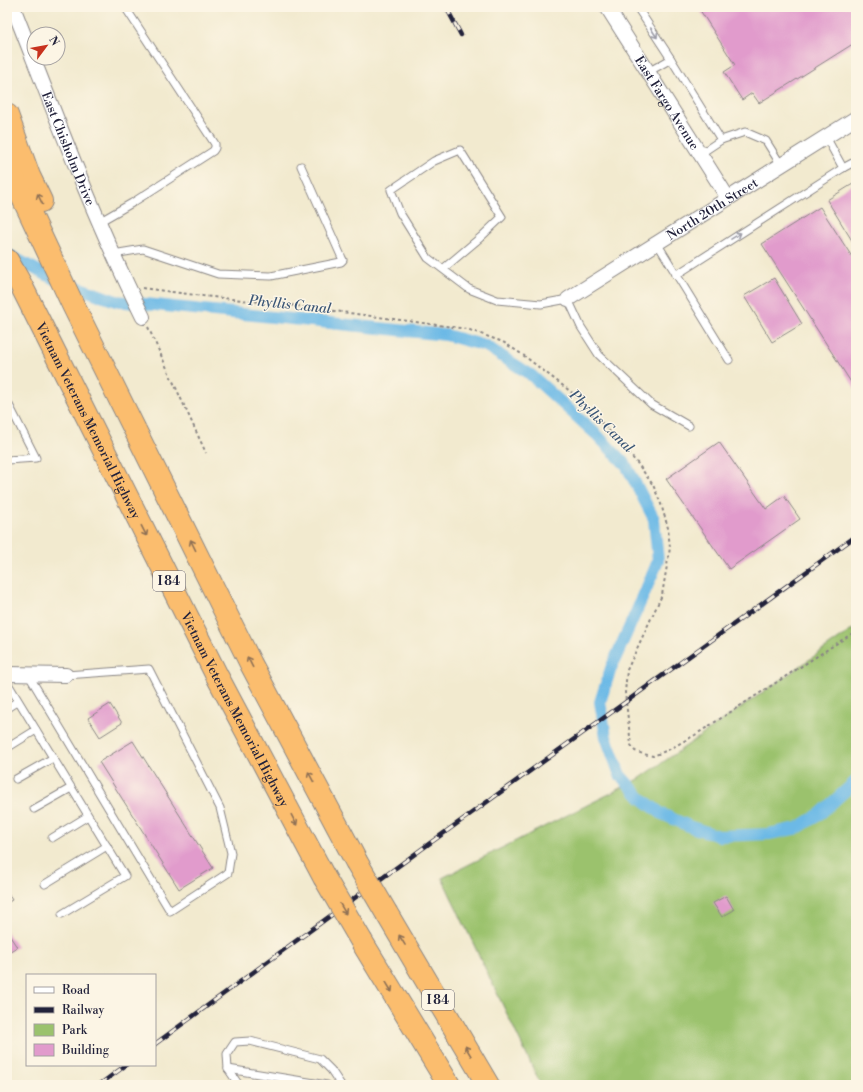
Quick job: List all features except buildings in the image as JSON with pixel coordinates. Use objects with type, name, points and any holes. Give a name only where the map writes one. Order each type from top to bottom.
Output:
[{"type":"highway","points":[[7,115],[59,257],[93,316],[160,480]]},
{"type":"highway","name":"I 84","points":[[7,164],[59,257],[73,304],[251,664],[356,861],[488,1085]]},
{"type":"highway","name":"Vietnam Veterans Memorial Highway","points":[[7,260],[20,283],[217,676],[324,877],[449,1085]]},
{"type":"street","name":"East Chisholm Drive","points":[[13,7],[90,202],[143,317]]},
{"type":"street","name":"East Fargo Avenue","points":[[607,7],[728,198]]},
{"type":"street","name":"North 20th Street","points":[[568,299],[856,118]]},
{"type":"street","points":[[7,674],[66,675]]},
{"type":"lane","points":[[99,222],[138,199],[213,151],[215,148],[215,144],[126,7]]},
{"type":"lane","points":[[637,7],[722,140]]},
{"type":"lane","points":[[648,72],[671,59]]},
{"type":"lane","points":[[700,154],[722,140],[745,132],[766,141],[781,165]]},
{"type":"lane","points":[[826,137],[843,168]]},
{"type":"lane","points":[[443,269],[502,217],[460,150],[434,161],[391,190],[400,213],[428,258],[469,289],[497,300],[541,304],[568,299],[581,327],[599,355],[651,404],[688,426]]},
{"type":"lane","points":[[676,275],[856,161]]},
{"type":"lane","points":[[113,254],[143,249],[218,274],[271,276],[341,262],[343,260],[301,166]]},
{"type":"lane","points":[[657,243],[728,360]]},
{"type":"lane","points":[[7,401],[36,458],[7,460]]},
{"type":"lane","points":[[28,674],[170,911],[228,873],[231,853],[220,808],[150,669],[66,675]]},
{"type":"lane","points":[[7,682],[125,876],[62,914]]},
{"type":"lane","points":[[7,708],[18,701]]},
{"type":"lane","points":[[7,748],[36,730]]},
{"type":"lane","points":[[16,779],[53,758]]},
{"type":"lane","points":[[34,809],[71,788]]},
{"type":"lane","points":[[52,838],[88,816]]},
{"type":"lane","points":[[45,884],[107,846]]},
{"type":"lane","points":[[239,1085],[228,1069],[227,1054],[235,1042],[250,1042],[320,1059],[331,1070],[341,1085]]},
{"type":"lane","points":[[228,1069],[327,1085]]},
{"type":"path","points":[[128,286],[290,305],[467,329],[503,342],[523,355],[579,398],[638,464],[653,485],[661,504],[668,528],[670,548],[662,595],[626,670],[625,693],[628,724],[631,745],[635,751],[653,756],[696,735],[856,631]]},
{"type":"path","points":[[143,317],[206,453]]},
{"type":"green space","points":[[856,627],[856,1085],[541,1085],[442,878],[639,779]]},
{"type":"waterway","name":"Phyllis Canal","points":[[7,254],[52,278],[116,301],[446,335],[486,346],[531,375],[597,435],[626,465],[654,519],[658,561],[611,668],[600,702],[606,737],[620,775],[641,798],[662,814],[691,827],[719,836],[769,834],[798,828],[821,813],[856,781]]},
{"type":"railway","points":[[446,7],[461,35]]},
{"type":"railway","points":[[156,1043],[419,851],[856,536]]},
{"type":"railway","points":[[99,1085],[125,1066]]}]
